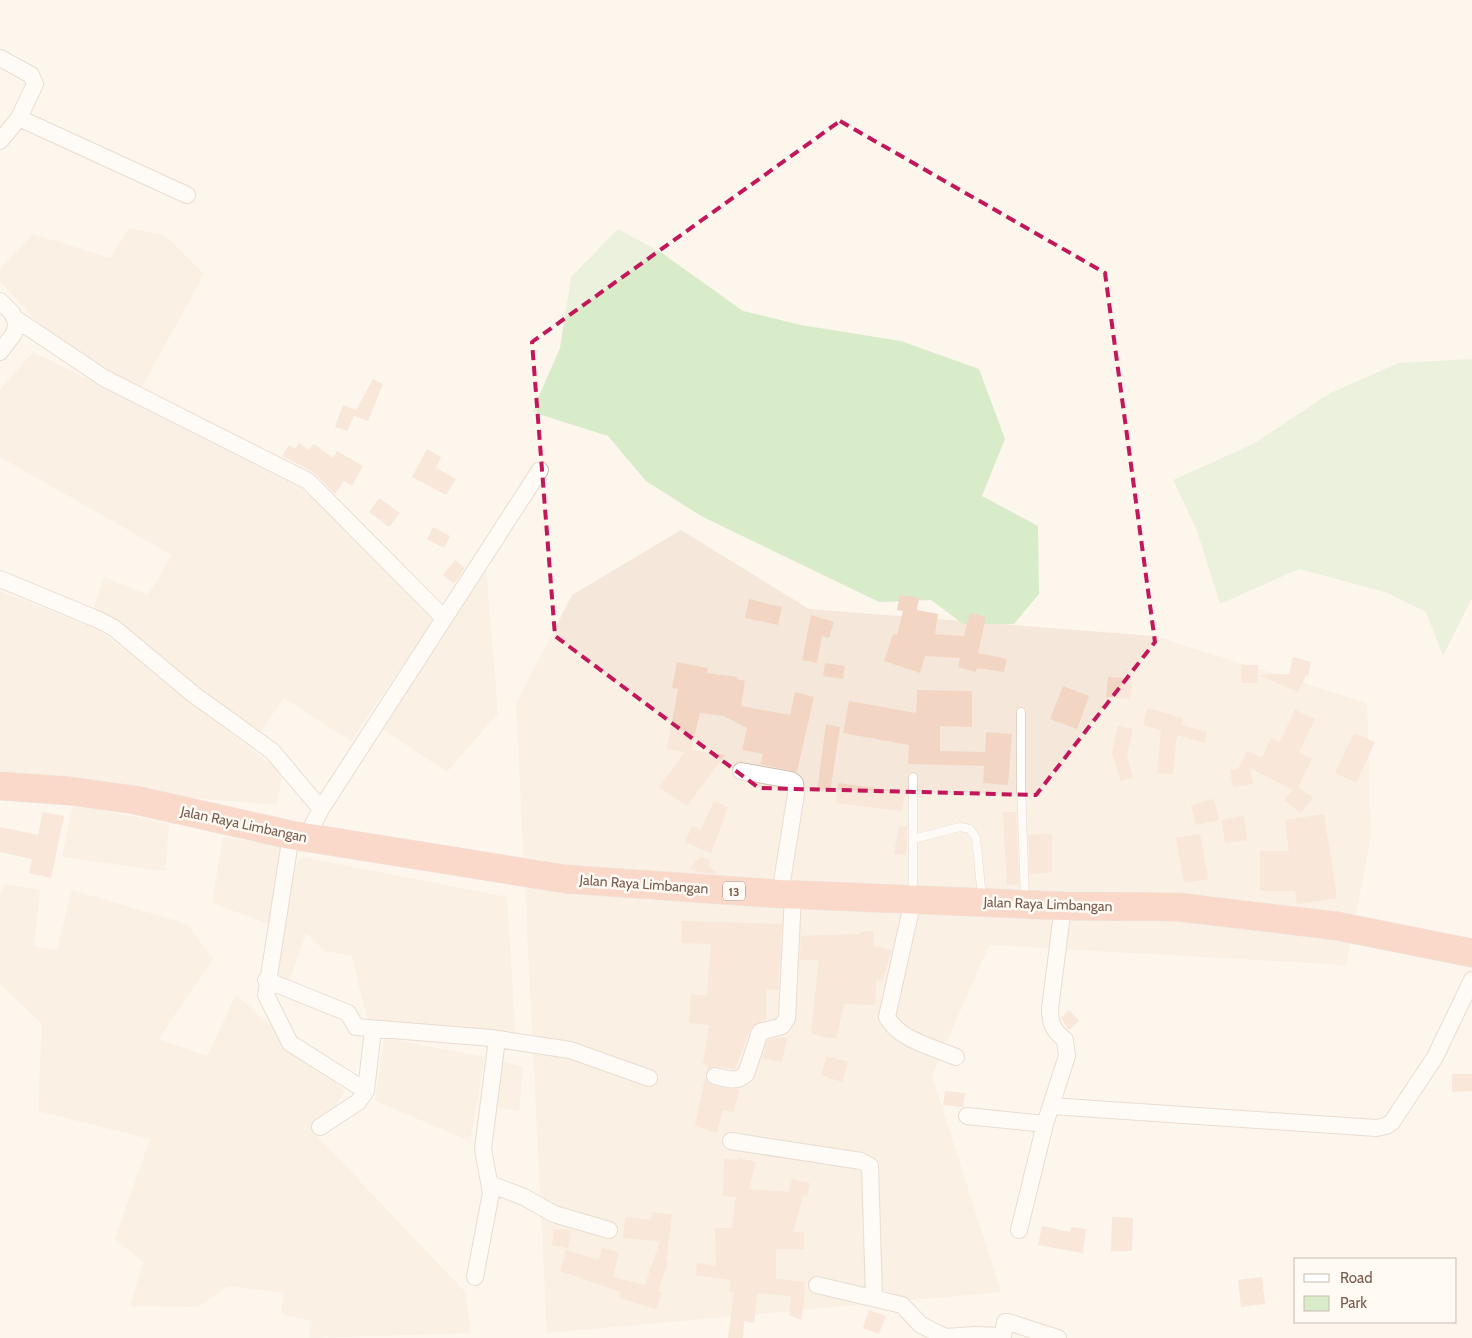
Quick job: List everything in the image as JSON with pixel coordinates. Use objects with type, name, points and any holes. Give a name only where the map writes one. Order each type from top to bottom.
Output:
[{"type":"highway","name":"Jalan Raya Limbangan","points":[[0,786],[70,791],[135,800],[298,837],[565,879],[786,894],[913,900],[1063,906],[1178,907],[1337,926],[1472,953]]},
{"type":"street","points":[[0,58],[34,79],[33,90],[19,118],[0,141]]},
{"type":"street","points":[[19,118],[187,195]]},
{"type":"street","points":[[0,301],[16,319],[104,378],[308,481],[444,618]]},
{"type":"street","points":[[0,352],[16,330],[16,319]]},
{"type":"street","points":[[366,1091],[290,1043],[267,999],[266,980],[298,837],[321,809],[540,470]]},
{"type":"street","points":[[0,580],[99,620],[114,628],[193,694],[272,751],[321,809]]},
{"type":"street","points":[[714,1076],[732,1080],[742,1078],[746,1074],[760,1032],[782,1026],[787,1018],[786,894],[796,794],[795,783],[791,780],[741,771]]},
{"type":"street","points":[[913,900],[887,1016],[892,1025],[901,1033],[956,1057]]},
{"type":"street","points":[[1019,1230],[1045,1124],[1067,1056],[1064,1040],[1055,1032],[1050,1023],[1050,1009],[1063,906]]},
{"type":"street","points":[[266,980],[348,1013],[354,1026],[497,1039],[570,1050],[649,1078]]},
{"type":"street","points":[[1051,1106],[1376,1128],[1386,1126],[1392,1122],[1435,1056],[1472,980]]},
{"type":"street","points":[[320,1127],[358,1102],[366,1091],[373,1029]]},
{"type":"street","points":[[475,1277],[491,1194],[483,1149],[497,1039]]},
{"type":"street","points":[[967,1116],[1045,1124]]},
{"type":"street","points":[[731,1141],[860,1162],[870,1166],[874,1298]]},
{"type":"street","points":[[490,1184],[524,1196],[554,1214],[609,1230]]},
{"type":"street","points":[[817,1285],[904,1306],[921,1325],[949,1338],[975,1335],[1003,1336],[1005,1322],[1058,1338]]},
{"type":"lane","points":[[1021,712],[1021,794],[1026,904]]},
{"type":"lane","points":[[913,777],[913,900]]},
{"type":"lane","points":[[913,839],[960,827],[970,829],[976,838],[982,902]]},
{"type":"highlighted area","points":[[840,121],[1105,273],[1155,642],[1036,795],[759,788],[555,636],[532,342]]},
{"type":"shaded area","points":[[129,228],[166,236],[204,274],[140,390],[46,332],[0,281],[0,269],[33,234],[110,258]]},
{"type":"shaded area","points":[[33,352],[298,484],[433,620],[351,741],[284,698],[258,735],[93,610],[104,577],[148,595],[172,555],[0,457],[0,390]]},
{"type":"shaded area","points":[[681,530],[809,609],[1154,636],[1367,703],[1371,837],[1346,965],[989,945],[932,1076],[1001,1292],[547,1333],[516,704],[572,595]]},
{"type":"shaded area","points":[[486,568],[498,713],[447,772],[382,729]]},
{"type":"shaded area","points":[[0,591],[99,630],[283,774],[276,805],[0,782]]},
{"type":"shaded area","points":[[73,804],[169,824],[165,871],[62,857]]},
{"type":"shaded area","points":[[223,837],[289,847],[269,924],[212,903]]},
{"type":"shaded area","points":[[301,857],[507,897],[516,1042],[367,1018],[352,956],[325,951],[306,933],[289,982],[274,975],[291,873]]},
{"type":"shaded area","points":[[5,884],[40,890],[34,946],[57,950],[72,890],[187,924],[213,959],[158,1039],[207,1056],[236,995],[345,1091],[317,1136],[465,1292],[471,1333],[309,1338],[312,1321],[281,1314],[284,1293],[228,1286],[198,1307],[130,1306],[143,1262],[115,1239],[150,1139],[38,1111],[42,1024],[0,984],[0,897]]},
{"type":"shaded area","points":[[384,1038],[485,1057],[470,1141],[375,1101]]},
{"type":"shaded area","points":[[501,1061],[523,1067],[519,1111],[489,1105]]},
{"type":"green space","points":[[618,229],[662,253],[743,311],[801,325],[901,341],[979,369],[1005,439],[982,496],[1038,526],[1039,594],[1014,624],[963,624],[931,600],[879,602],[701,516],[646,481],[608,436],[532,412],[560,348],[571,277]]},
{"type":"green space","points":[[1472,359],[1472,598],[1443,656],[1426,612],[1385,592],[1299,569],[1220,604],[1197,531],[1173,480],[1253,444],[1330,393],[1399,363]]},
{"type":"building","points":[[373,379],[383,384],[368,421],[354,416],[347,431],[335,427],[343,405],[356,410]]},
{"type":"building","points":[[299,443],[309,450],[314,444],[333,458],[337,451],[363,466],[352,486],[344,481],[335,494],[313,472],[282,456],[289,445],[295,449]]},
{"type":"building","points":[[427,449],[441,457],[436,468],[456,479],[446,495],[412,477]]},
{"type":"building","points":[[379,498],[400,513],[389,527],[369,512]]},
{"type":"building","points":[[433,527],[450,536],[444,548],[427,539]]},
{"type":"building","points":[[455,560],[465,568],[454,584],[443,575]]},
{"type":"building","points":[[900,595],[919,598],[917,610],[938,614],[935,634],[964,636],[970,613],[986,617],[978,653],[1007,659],[1004,672],[977,668],[976,672],[958,667],[960,658],[925,656],[920,673],[884,661],[893,634],[897,635],[903,611],[897,610]]},
{"type":"building","points":[[749,599],[782,607],[778,625],[745,618]]},
{"type":"building","points":[[811,615],[834,622],[829,638],[822,636],[817,663],[802,660]]},
{"type":"building","points":[[1293,657],[1311,662],[1308,676],[1306,675],[1298,692],[1258,675],[1289,674]]},
{"type":"building","points":[[677,662],[708,668],[707,673],[738,677],[737,679],[745,681],[741,706],[790,715],[795,692],[814,697],[797,772],[760,764],[763,754],[742,750],[747,728],[724,716],[700,713],[691,750],[725,755],[687,806],[659,787],[685,752],[667,749],[678,689],[672,688]]},
{"type":"building","points":[[825,663],[845,666],[843,679],[823,676]]},
{"type":"building","points":[[1242,665],[1258,665],[1257,683],[1241,683]]},
{"type":"building","points":[[1108,677],[1132,679],[1130,699],[1106,697]]},
{"type":"building","points":[[1063,686],[1089,696],[1077,729],[1050,719]]},
{"type":"building","points":[[917,690],[972,691],[972,727],[940,726],[940,751],[985,752],[986,732],[1012,734],[1008,785],[983,783],[984,766],[908,764],[909,745],[843,733],[849,701],[916,713]]},
{"type":"building","points":[[1148,708],[1183,718],[1181,725],[1207,732],[1204,743],[1177,735],[1173,774],[1157,773],[1161,730],[1143,725]]},
{"type":"building","points":[[1295,710],[1315,719],[1299,752],[1312,759],[1298,787],[1313,798],[1301,813],[1284,800],[1293,790],[1250,768],[1253,784],[1233,787],[1230,770],[1238,769],[1247,751],[1262,758],[1271,738],[1280,742]]},
{"type":"building","points":[[826,724],[840,727],[830,793],[817,791]]},
{"type":"building","points":[[1118,726],[1133,729],[1127,756],[1133,777],[1121,781],[1112,753]]},
{"type":"building","points":[[1354,733],[1375,742],[1356,783],[1335,773]]},
{"type":"building","points":[[838,783],[905,792],[902,811],[836,803]]},
{"type":"building","points":[[1214,799],[1219,820],[1196,825],[1191,805]]},
{"type":"building","points":[[714,801],[728,807],[711,853],[685,842],[692,826],[701,830]]},
{"type":"building","points":[[43,812],[64,816],[51,878],[29,873],[32,859],[0,852],[0,827],[38,835]]},
{"type":"building","points":[[1016,812],[1019,884],[1007,885],[1003,813]]},
{"type":"building","points":[[1324,814],[1337,898],[1297,904],[1295,891],[1260,891],[1260,851],[1289,851],[1285,820]]},
{"type":"building","points":[[1244,816],[1247,840],[1225,843],[1222,820]]},
{"type":"building","points":[[899,826],[907,827],[906,855],[894,854]]},
{"type":"building","points":[[1052,834],[1052,872],[1030,874],[1028,835]]},
{"type":"building","points":[[1200,834],[1208,879],[1184,883],[1176,838]]},
{"type":"building","points":[[700,857],[710,860],[708,866],[716,872],[714,874],[696,872],[690,868]]},
{"type":"building","points":[[682,921],[782,924],[778,990],[766,989],[766,1020],[757,1023],[751,1028],[735,1069],[713,1066],[707,1071],[708,1065],[703,1064],[709,1025],[689,1023],[691,994],[707,996],[711,944],[682,943]]},
{"type":"building","points":[[873,931],[874,946],[892,950],[882,981],[876,980],[875,1005],[844,1004],[836,1039],[811,1034],[819,960],[800,960],[801,936],[860,934],[860,932]]},
{"type":"building","points":[[1069,1010],[1079,1021],[1069,1030],[1061,1018]]},
{"type":"building","points":[[781,1037],[787,1038],[782,1062],[762,1058],[768,1040]]},
{"type":"building","points":[[827,1056],[848,1062],[842,1082],[821,1075]]},
{"type":"building","points":[[1452,1074],[1472,1074],[1472,1091],[1452,1092]]},
{"type":"building","points":[[705,1078],[712,1086],[740,1089],[733,1112],[723,1110],[717,1133],[695,1126]]},
{"type":"building","points":[[945,1091],[965,1093],[963,1107],[943,1105]]},
{"type":"building","points":[[739,1158],[756,1162],[749,1189],[789,1192],[792,1179],[810,1183],[807,1196],[803,1195],[793,1232],[804,1232],[804,1249],[776,1249],[776,1279],[805,1282],[804,1303],[801,1320],[789,1315],[791,1296],[757,1293],[754,1323],[744,1321],[743,1338],[728,1338],[734,1292],[729,1291],[731,1280],[696,1275],[697,1263],[716,1266],[715,1228],[732,1228],[736,1197],[723,1196],[724,1159],[738,1160]]},
{"type":"building","points":[[652,1212],[672,1215],[666,1261],[668,1262],[658,1291],[662,1293],[656,1309],[619,1298],[621,1292],[560,1271],[566,1250],[599,1260],[602,1248],[619,1252],[613,1277],[645,1285],[660,1241],[623,1238],[625,1217],[651,1220]]},
{"type":"building","points":[[1112,1217],[1133,1218],[1132,1251],[1111,1251]]},
{"type":"building","points":[[1042,1226],[1070,1232],[1072,1227],[1086,1229],[1083,1253],[1038,1245]]},
{"type":"building","points":[[554,1229],[571,1231],[568,1248],[552,1245]]},
{"type":"building","points":[[1262,1277],[1265,1304],[1241,1307],[1238,1280]]},
{"type":"building","points":[[869,1310],[886,1316],[879,1334],[863,1328]]}]
